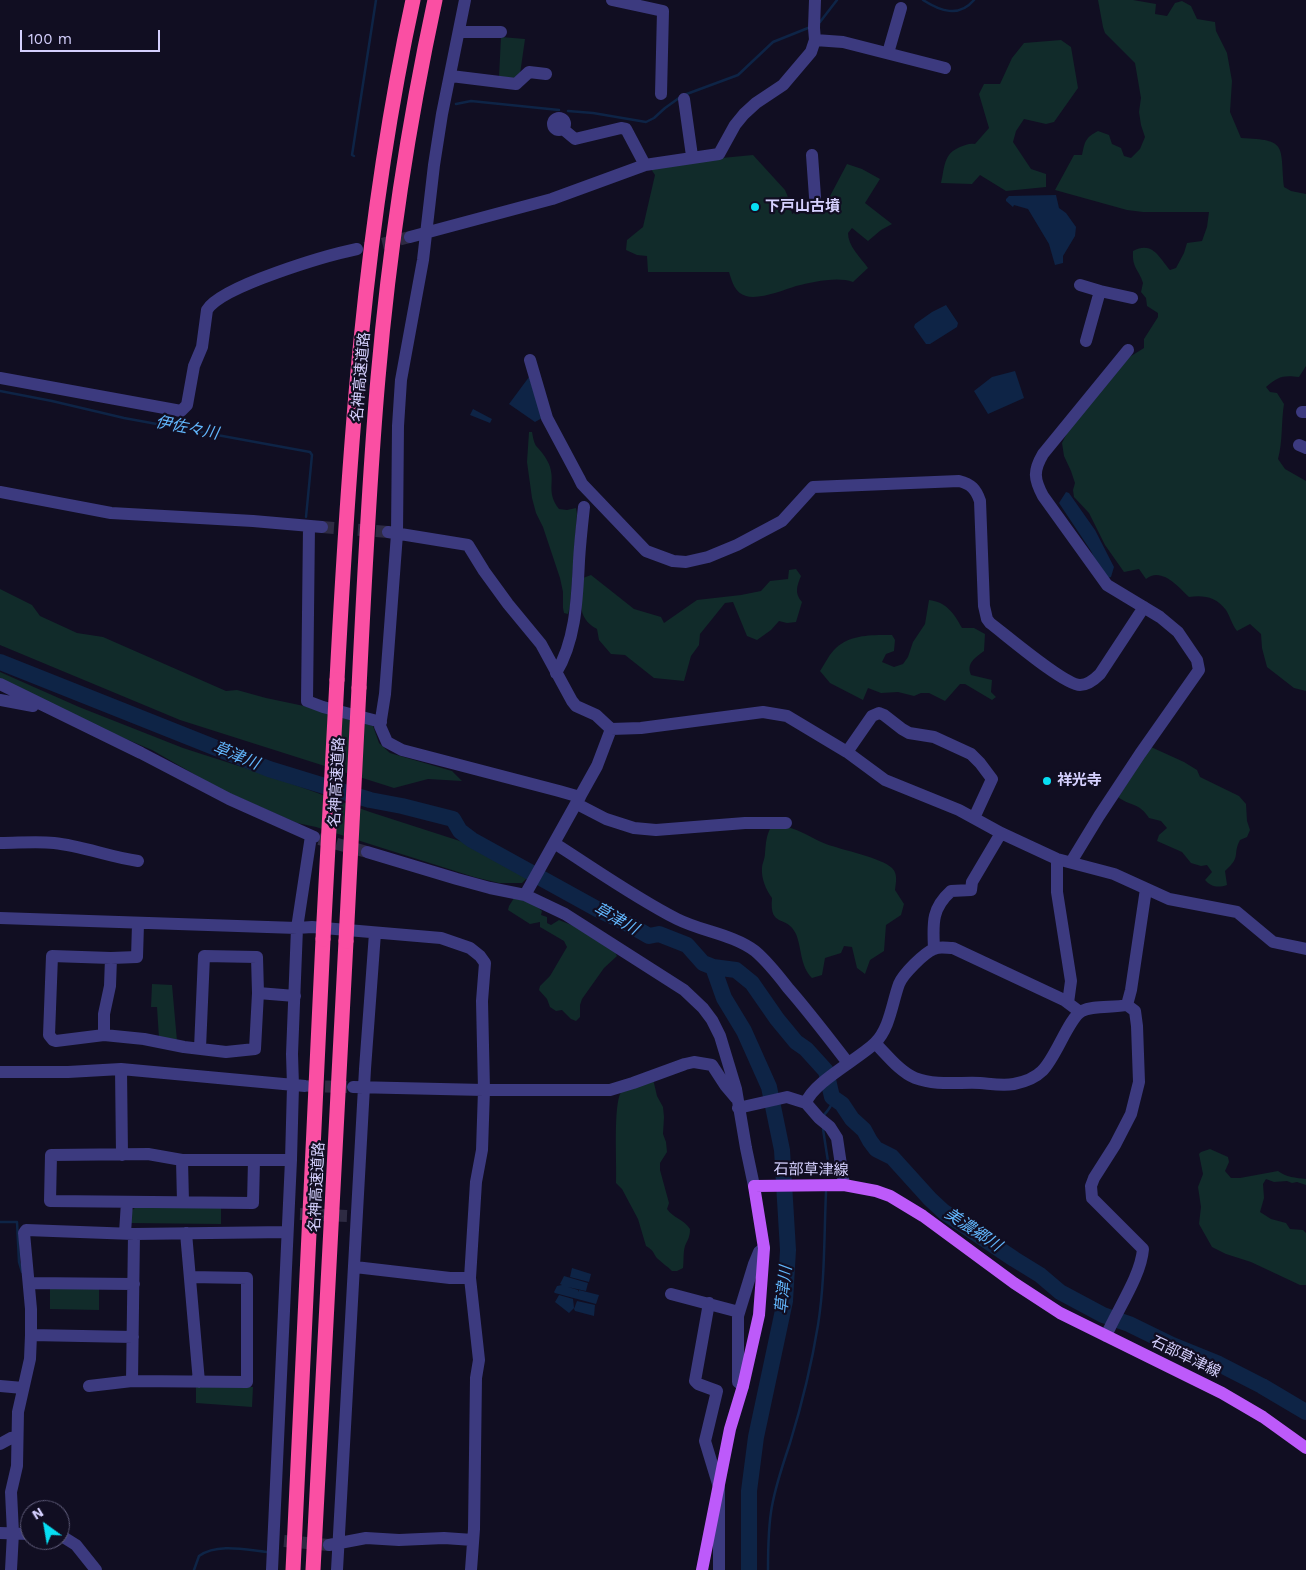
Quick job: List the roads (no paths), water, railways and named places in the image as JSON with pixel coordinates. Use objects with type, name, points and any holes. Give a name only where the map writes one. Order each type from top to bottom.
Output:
[{"type":"highway","name":"名神高速道路","points":[[293,1570],[323,939],[345,532],[364,307],[385,154],[413,0]]},
{"type":"highway","name":"名神高速道路","points":[[313,1570],[372,454],[384,316],[406,156],[435,0]]},
{"type":"main road","name":"石部草津線","points":[[702,1570],[730,1429],[743,1386],[759,1315],[764,1248],[754,1186],[844,1185],[876,1191],[904,1204],[1014,1283],[1060,1313],[1108,1333],[1222,1393],[1263,1417],[1306,1448]]},
{"type":"street","points":[[465,0],[442,114],[434,165],[427,232],[402,380],[392,533],[385,694],[380,726],[387,742],[402,750],[560,790],[577,804],[606,819],[634,828],[656,830],[745,822],[786,824]]},
{"type":"street","points":[[612,0],[663,11],[661,94]]},
{"type":"street","points":[[410,237],[552,199],[645,165],[692,156],[719,154],[735,125],[756,104],[783,85],[811,52],[815,40],[815,0]]},
{"type":"street","points":[[888,53],[901,8]]},
{"type":"street","points":[[459,32],[501,32]]},
{"type":"street","points":[[815,40],[843,42],[945,68]]},
{"type":"street","points":[[451,76],[516,84],[529,72],[546,74]]},
{"type":"street","points":[[684,99],[692,156]]},
{"type":"street","points":[[563,129],[575,138],[621,128],[626,129],[645,165]]},
{"type":"street","points":[[812,155],[815,197]]},
{"type":"street","points":[[0,378],[181,411],[187,406],[194,366],[202,347],[207,310],[210,305],[232,292],[284,269],[357,250]]},
{"type":"street","points":[[1080,285],[1132,298]]},
{"type":"street","points":[[1086,341],[1100,291]]},
{"type":"street","points":[[1071,862],[1140,754],[1199,670],[1197,660],[1178,632],[1160,617],[1107,585],[1043,496],[1037,484],[1036,466],[1043,454],[1128,350]]},
{"type":"street","points":[[530,360],[547,418],[578,478],[646,551],[651,554],[674,561],[686,562],[708,557],[737,545],[782,521],[813,487],[959,481],[968,483],[980,501],[984,606],[987,619],[1060,677],[1078,685],[1084,685],[1094,680],[1100,674],[1144,607]]},
{"type":"street","points":[[0,492],[111,513],[253,520],[322,527]]},
{"type":"street","points":[[556,673],[563,661],[576,606],[584,507]]},
{"type":"street","points":[[309,526],[307,701],[381,722]]},
{"type":"street","points":[[392,533],[468,544],[484,571],[508,604],[541,644],[576,706],[596,715],[610,729],[641,728],[763,712],[788,716],[847,752],[885,780],[959,810],[1001,833],[1057,859],[1114,874],[1169,899],[1236,912],[1273,942],[1306,949]]},
{"type":"street","points":[[0,684],[141,753],[229,800],[313,837],[297,928],[294,996],[299,1086],[291,1160],[294,1213],[287,1232],[279,1540],[272,1570]]},
{"type":"street","points":[[0,700],[48,709]]},
{"type":"street","points":[[847,752],[872,716],[879,713],[902,729],[934,737],[971,754],[980,762],[992,779],[974,818]]},
{"type":"street","points":[[528,890],[597,766],[610,729]]},
{"type":"street","points":[[934,949],[933,918],[943,899],[951,891],[971,890],[972,882],[1001,833]]},
{"type":"street","points":[[0,842],[53,843],[75,846],[138,861]]},
{"type":"street","points":[[555,842],[624,888],[680,920],[722,934],[752,950],[773,969],[844,1066]]},
{"type":"street","points":[[367,852],[490,888],[528,890],[684,990],[703,1008],[720,1036],[736,1089],[737,1103],[754,1186]]},
{"type":"street","points":[[1057,859],[1057,892],[1071,981],[1068,1003]]},
{"type":"street","points":[[1127,1005],[1131,990],[1146,889]]},
{"type":"street","points":[[0,918],[138,924],[312,927],[441,938],[470,948],[480,956],[485,963],[482,1001],[484,1090],[482,1150],[476,1182],[470,1278],[479,1360],[476,1378],[471,1570]]},
{"type":"street","points":[[138,924],[137,957],[52,956],[49,1029],[51,1038],[56,1041],[104,1035],[144,1039],[184,1047],[226,1052],[255,1049],[258,993],[257,957],[204,956],[200,1048]]},
{"type":"street","points":[[337,1570],[335,1544],[355,1267],[352,1216],[359,1087],[375,933]]},
{"type":"street","points":[[359,1087],[484,1090],[610,1090],[694,1062],[712,1065],[737,1103],[752,1106],[787,1097],[808,1098],[844,1066],[875,1043],[891,1013],[902,978],[934,949],[952,948],[1068,1003],[1080,1012]]},
{"type":"street","points":[[104,1035],[104,1014],[110,986],[111,958]]},
{"type":"street","points":[[258,993],[294,996]]},
{"type":"street","points":[[875,1043],[914,1078],[928,1082],[980,1083],[999,1086],[1028,1080],[1040,1073],[1048,1065],[1066,1032],[1080,1012],[1092,1008],[1114,1008],[1127,1005],[1135,1011],[1138,1082],[1131,1114],[1116,1145],[1094,1178],[1090,1192],[1092,1198],[1143,1249],[1143,1256],[1108,1333]]},
{"type":"street","points":[[0,1072],[68,1072],[121,1069],[299,1086]]},
{"type":"street","points":[[121,1069],[122,1155]]},
{"type":"street","points":[[808,1098],[819,1118],[830,1127],[837,1138],[844,1185]]},
{"type":"street","points":[[254,1160],[253,1203],[50,1201],[51,1155],[148,1154],[182,1160],[254,1160],[291,1160]]},
{"type":"street","points":[[182,1160],[184,1202]]},
{"type":"street","points":[[127,1202],[134,1284],[132,1381]]},
{"type":"street","points":[[11,1570],[6,1533],[11,1492],[18,1466],[18,1412],[30,1359],[31,1335],[24,1233],[26,1230],[130,1233],[287,1232]]},
{"type":"street","points":[[186,1233],[199,1382]]},
{"type":"street","points":[[743,1386],[738,1382],[739,1312],[754,1264],[759,1252],[764,1248]]},
{"type":"street","points":[[355,1267],[450,1278],[470,1278]]},
{"type":"street","points":[[89,1386],[132,1381],[247,1382],[247,1278],[190,1277]]},
{"type":"street","points":[[28,1283],[134,1284]]},
{"type":"street","points":[[671,1294],[739,1312]]},
{"type":"street","points":[[710,1303],[695,1381],[717,1391],[705,1441],[719,1487],[719,1570]]},
{"type":"street","points":[[31,1335],[133,1337]]},
{"type":"street","points":[[0,1386],[23,1388]]},
{"type":"street","points":[[0,1444],[17,1437]]},
{"type":"street","points":[[6,1533],[20,1534]]},
{"type":"street","points":[[335,1544],[366,1538],[473,1540]]},
{"type":"street","points":[[70,1541],[76,1545],[96,1570]]},
{"type":"water","points":[[1056,195],[1059,208],[1066,213],[1076,227],[1075,236],[1063,256],[1063,263],[1055,265],[1049,244],[1028,209],[1014,205],[1013,207],[1006,199],[1009,196]]},
{"type":"water","points":[[946,305],[958,323],[957,327],[930,344],[926,344],[914,327],[915,324]]},
{"type":"water","points":[[1015,371],[1024,398],[988,414],[974,391],[992,377]]},
{"type":"water","points":[[529,377],[542,418],[535,422],[509,404]]},
{"type":"water","points":[[473,409],[492,419],[490,423],[470,415]]},
{"type":"water","points":[[1066,492],[1069,493],[1095,530],[1114,567],[1111,577],[1108,578],[1097,564],[1091,551],[1059,503]]},
{"type":"water","points":[[572,1268],[591,1274],[589,1282],[570,1277]]},
{"type":"water","points":[[564,1276],[588,1283],[586,1291],[568,1287],[578,1290],[578,1292],[579,1290],[599,1295],[596,1304],[555,1293],[557,1286],[562,1285],[560,1284]]},
{"type":"water","points":[[559,1295],[573,1299],[574,1308],[569,1313],[555,1302]]},
{"type":"water","points":[[577,1301],[595,1305],[594,1316],[575,1311]]},
{"type":"waterway","points":[[354,156],[352,155],[376,0]]},
{"type":"waterway","points":[[820,22],[837,0]]},
{"type":"waterway","points":[[923,0],[949,11],[962,9],[974,0]]},
{"type":"waterway","points":[[684,95],[738,75],[773,42],[808,28]]},
{"type":"waterway","points":[[568,111],[593,113],[646,122],[679,98]]},
{"type":"waterway","points":[[456,104],[471,101],[559,110]]},
{"type":"waterway","name":"伊佐々川","points":[[0,391],[124,418],[310,452],[312,455],[306,517]]},
{"type":"waterway","name":"草津川","points":[[0,662],[269,769],[370,800],[453,819],[460,831],[472,840],[597,909],[649,936],[659,934],[687,945],[703,963],[713,967],[736,970],[752,983],[796,1042],[806,1049],[826,1071],[832,1097],[842,1104],[852,1119],[864,1130],[876,1149],[892,1157],[944,1212],[1040,1275],[1060,1292],[1103,1315],[1129,1324],[1172,1345],[1219,1364],[1262,1386],[1306,1412]]},
{"type":"waterway","name":"草津川","points":[[713,967],[724,998],[744,1031],[769,1087],[782,1150],[788,1250],[785,1301],[756,1437],[749,1491],[749,1570]]},
{"type":"waterway","points":[[824,1115],[831,1105],[832,1097]]},
{"type":"waterway","points":[[823,1129],[829,1168]]},
{"type":"waterway","points":[[768,1570],[769,1530],[774,1498],[802,1400],[818,1325],[823,1275],[826,1192]]},
{"type":"waterway","points":[[0,1222],[17,1222],[19,1262],[22,1272]]},
{"type":"waterway","points":[[194,1570],[199,1556],[223,1548],[267,1552]]},
{"type":"tunnel","points":[[365,248],[410,237]]},
{"type":"tunnel","points":[[322,527],[388,532]]},
{"type":"tunnel","points":[[319,839],[367,852]]},
{"type":"tunnel","points":[[307,1086],[347,1087]]},
{"type":"tunnel","points":[[300,1214],[347,1216]]},
{"type":"tunnel","points":[[284,1541],[329,1545]]},
{"type":"place","name":"下戸山古墳","points":[[755,207]]},
{"type":"place","name":"祥光寺","points":[[1047,781]]},
{"type":"water label","name":"美濃郷川","points":[[973,1230]]}]
